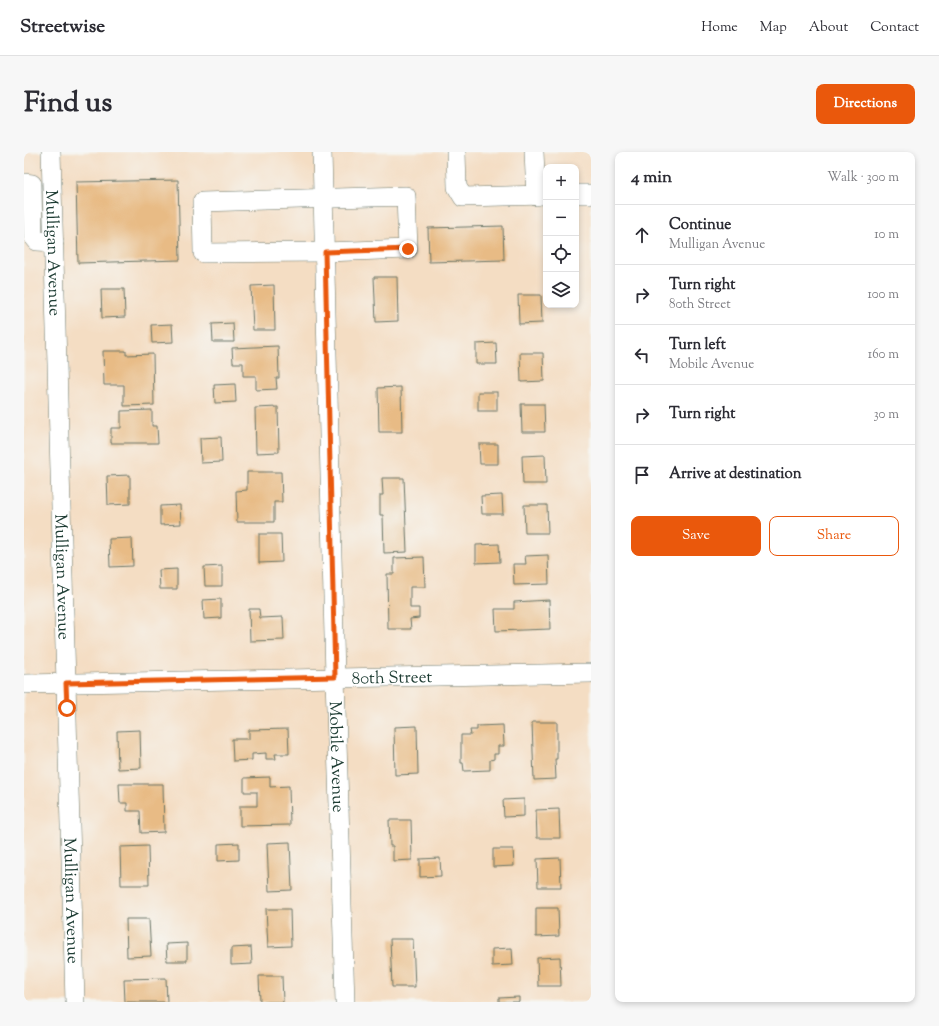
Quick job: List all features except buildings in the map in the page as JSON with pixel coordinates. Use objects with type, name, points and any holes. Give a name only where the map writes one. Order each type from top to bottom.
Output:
[{"type":"street","name":"Mulligan Avenue","points":[[51,152],[75,1002]]},
{"type":"street","name":"Mobile Avenue","points":[[322,152],[335,677],[345,1002]]},
{"type":"street","points":[[456,152],[457,188],[463,197],[541,195],[534,152]]},
{"type":"street","points":[[24,183],[32,184],[33,236],[37,241],[54,242]]},
{"type":"street","points":[[579,194],[591,194]]},
{"type":"street","points":[[406,196],[408,249],[325,252],[203,253],[202,202],[406,196]]},
{"type":"street","name":"80th Street","points":[[24,684],[591,672]]},
{"type":"route","points":[[67,708],[66,683],[335,677],[325,252],[408,249]]}]
